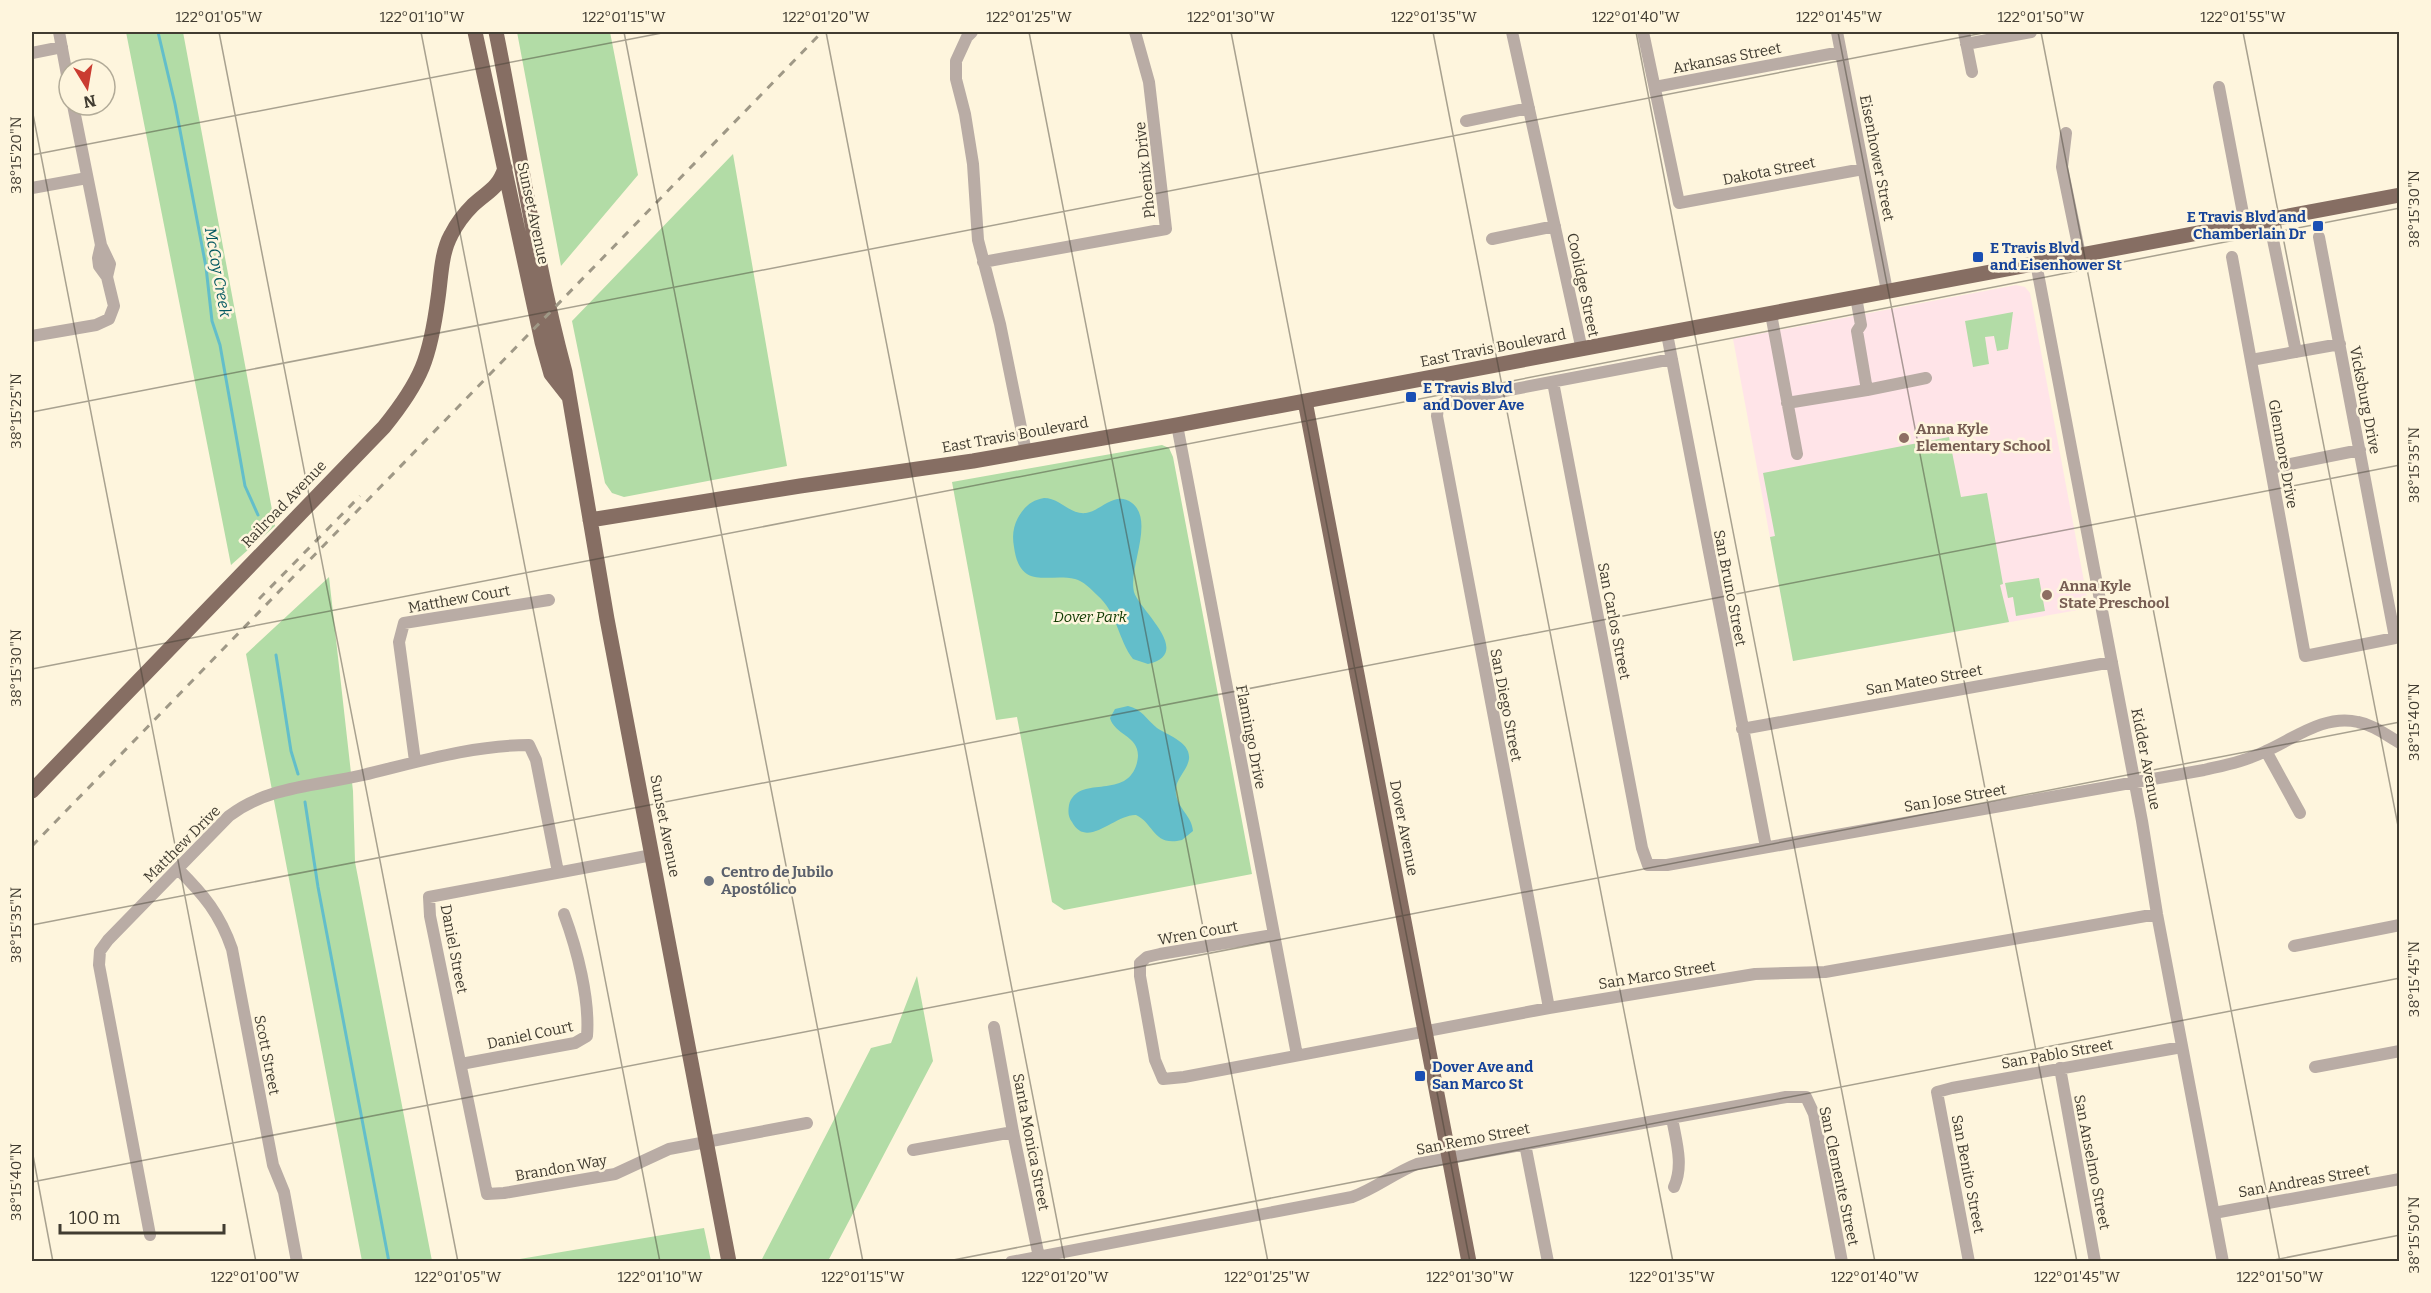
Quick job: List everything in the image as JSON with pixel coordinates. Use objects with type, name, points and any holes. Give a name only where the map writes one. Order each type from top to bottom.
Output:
[{"type":"main road","name":"Sunset Avenue","points":[[475,32],[505,168],[518,190]]},
{"type":"main road","name":"Sunset Avenue","points":[[496,32],[518,190],[569,397],[729,1262]]},
{"type":"main road","name":"Railroad Avenue","points":[[32,791],[384,427],[404,403],[418,381],[430,351],[443,259],[450,236],[474,205],[495,188],[505,168]]},
{"type":"main road","points":[[483,198],[518,190]]},
{"type":"main road","name":"East Travis Boulevard","points":[[590,520],[1026,452],[1177,425],[2400,195]]},
{"type":"main road","name":"Dover Avenue","points":[[1305,401],[1469,1262]]},
{"type":"street","points":[[59,32],[64,57]]},
{"type":"street","points":[[972,32],[967,37],[956,61],[956,79],[965,114],[973,164],[978,240],[1000,324],[1026,452]]},
{"type":"street","name":"Phoenix Drive","points":[[983,262],[1166,229],[1149,82],[1135,32]]},
{"type":"street","name":"Coolidge Street","points":[[1512,32],[1582,350]]},
{"type":"street","points":[[1643,32],[1655,87]]},
{"type":"street","name":"Eisenhower Street","points":[[1837,32],[1887,291]]},
{"type":"street","points":[[1972,72],[1965,38],[2031,32]]},
{"type":"street","points":[[32,53],[62,47]]},
{"type":"street","name":"Arkansas Street","points":[[1655,87],[1841,52]]},
{"type":"street","name":"Dakota Street","points":[[1655,87],[1680,203],[1863,169]]},
{"type":"street","points":[[2219,87],[2245,224]]},
{"type":"street","points":[[1466,121],[1529,108]]},
{"type":"street","points":[[32,336],[96,325],[110,319],[114,306],[107,277],[99,266],[101,245],[75,117]]},
{"type":"street","points":[[2066,133],[2062,167],[2080,255]]},
{"type":"street","points":[[32,188],[87,178]]},
{"type":"street","points":[[2269,220],[2296,352]]},
{"type":"street","name":"Coolidge Street","points":[[1492,239],[1555,226]]},
{"type":"street","name":"Vicksburg Drive","points":[[2305,656],[2395,638],[2319,237]]},
{"type":"street","name":"Glenmore Drive","points":[[2232,257],[2305,656]]},
{"type":"street","name":"Kidder Avenue","points":[[2036,263],[2223,1262]]},
{"type":"street","points":[[1856,297],[1861,325],[1857,331],[1867,390]]},
{"type":"street","points":[[1771,314],[1797,454]]},
{"type":"street","name":"San Bruno Street","points":[[1666,334],[1766,847]]},
{"type":"street","points":[[2251,360],[2340,344]]},
{"type":"street","points":[[1553,382],[1672,359]]},
{"type":"street","points":[[1787,403],[1926,378]]},
{"type":"street","name":"San Diego Street","points":[[1550,1008],[1437,416],[1438,407],[1446,402],[1553,382]]},
{"type":"street","name":"San Carlos Street","points":[[1553,382],[1642,848],[1648,865]]},
{"type":"street","name":"Flamingo Drive","points":[[1177,425],[1297,1055]]},
{"type":"street","points":[[2271,468],[2360,450]]},
{"type":"street","name":"Matthew Court","points":[[415,761],[399,642],[404,624],[513,604],[549,600]]},
{"type":"street","name":"San Mateo Street","points":[[1742,729],[2112,662]]},
{"type":"street","name":"San Jose Street","points":[[1648,865],[1667,865],[2214,768],[2235,763],[2266,751],[2296,735],[2338,721],[2357,722],[2374,727],[2400,743]]},
{"type":"street","name":"Matthew Drive","points":[[150,1235],[99,965],[100,951],[108,940],[229,816],[258,798],[276,792],[362,776],[415,761],[511,745],[529,745],[536,760],[558,872]]},
{"type":"street","points":[[2266,751],[2300,813]]},
{"type":"street","name":"Daniel Street","points":[[487,1194],[430,916],[429,897],[652,855]]},
{"type":"street","name":"Scott Street","points":[[178,869],[213,907],[224,927],[232,950],[273,1165],[284,1192],[297,1262]]},
{"type":"street","name":"Daniel Court","points":[[461,1064],[575,1043],[587,1036],[588,1020],[574,941],[564,914]]},
{"type":"street","name":"San Marco Street","points":[[1164,1078],[1184,1077],[1550,1008],[1755,974],[1825,972],[2157,914]]},
{"type":"street","points":[[2294,946],[2400,925]]},
{"type":"street","name":"Wren Court","points":[[1164,1078],[1155,1060],[1140,976],[1140,963],[1147,957],[1160,954],[1273,935]]},
{"type":"street","name":"Santa Monica Street","points":[[994,1028],[1040,1259]]},
{"type":"street","name":"San Pablo Street","points":[[1937,1092],[2182,1047]]},
{"type":"street","points":[[2315,1067],[2400,1051]]},
{"type":"street","name":"San Anselmo Street","points":[[2060,1068],[2095,1262]]},
{"type":"street","name":"San Benito Street","points":[[1937,1092],[1969,1262]]},
{"type":"street","name":"San Remo Street","points":[[1011,1262],[1040,1259],[1352,1197],[1417,1164],[1786,1096],[1806,1097]]},
{"type":"street","name":"San Clemente Street","points":[[1806,1097],[1814,1114],[1842,1262]]},
{"type":"street","points":[[1672,1118],[1679,1176],[1674,1187]]},
{"type":"street","name":"Brandon Way","points":[[487,1194],[615,1174],[669,1149],[807,1122]]},
{"type":"street","points":[[913,1150],[1013,1132]]},
{"type":"street","points":[[1525,1144],[1548,1262]]},
{"type":"street","name":"San Andreas Street","points":[[2214,1213],[2400,1179]]},
{"type":"shaded area","name":"Anna Kyle Elementary School","points":[[2016,285],[2025,287],[2030,293],[2089,608],[1793,661],[1733,339]]},
{"type":"green space","points":[[126,32],[183,32],[275,526],[231,565]]},
{"type":"green space","points":[[517,32],[610,32],[638,175],[561,266]]},
{"type":"green space","points":[[733,154],[787,466],[624,497],[612,493],[605,483],[572,321]]},
{"type":"green space","points":[[2013,312],[2008,349],[1997,351],[1994,336],[1985,337],[1989,364],[1973,367],[1965,321]]},
{"type":"green space","points":[[1949,437],[1961,497],[1987,493],[2003,584],[2000,585],[2009,622],[1793,661],[1770,537],[1775,536],[1763,473]]},
{"type":"green space","name":"Dover Park","points":[[1162,445],[1169,448],[1173,457],[1252,874],[1064,910],[1052,902],[1017,717],[996,720],[952,482]]},
{"type":"green space","points":[[329,577],[353,791],[355,862],[432,1261],[362,1261],[246,654]]},
{"type":"green space","points":[[2039,578],[2045,611],[2016,616],[2013,597],[2008,598],[2005,583]]},
{"type":"green space","points":[[917,976],[933,1061],[828,1261],[761,1261],[871,1048],[891,1043]]},
{"type":"green space","points":[[704,1228],[711,1261],[508,1261]]},
{"type":"water","points":[[1044,498],[1080,513],[1092,511],[1108,502],[1120,499],[1132,503],[1138,511],[1141,533],[1134,570],[1134,592],[1165,641],[1166,651],[1161,659],[1148,664],[1133,659],[1104,602],[1084,583],[1075,579],[1037,577],[1022,570],[1014,547],[1014,527],[1026,506]]},
{"type":"water","points":[[1128,706],[1137,709],[1157,728],[1178,740],[1189,753],[1188,764],[1177,784],[1176,794],[1193,831],[1182,840],[1172,841],[1159,837],[1147,823],[1136,815],[1128,816],[1102,829],[1085,833],[1078,830],[1070,818],[1069,805],[1074,796],[1091,788],[1122,782],[1130,776],[1136,766],[1137,749],[1110,718],[1115,709]]},
{"type":"waterway","name":"McCoy Creek","points":[[158,32],[175,104],[206,267],[212,321],[220,345],[245,486],[258,515]]},
{"type":"waterway","points":[[276,655],[291,751],[298,774]]},
{"type":"waterway","points":[[305,802],[318,887],[389,1262]]},
{"type":"railway","points":[[32,846],[822,32]]},
{"type":"railway","points":[[259,599],[360,496]]},
{"type":"place","name":"E Travis Blvd and Chamberlain Dr","points":[[2318,226]]},
{"type":"place","name":"E Travis Blvd and Eisenhower St","points":[[1978,257]]},
{"type":"place","name":"E Travis Blvd and Dover Ave","points":[[1411,397]]},
{"type":"place","name":"Anna Kyle Elementary School","points":[[1904,438]]},
{"type":"place","name":"Anna Kyle State Preschool","points":[[2047,595]]},
{"type":"place","name":"Centro de Jubilo Apostólico","points":[[709,881]]},
{"type":"place","name":"Dover Ave and San Marco St","points":[[1420,1076]]}]
